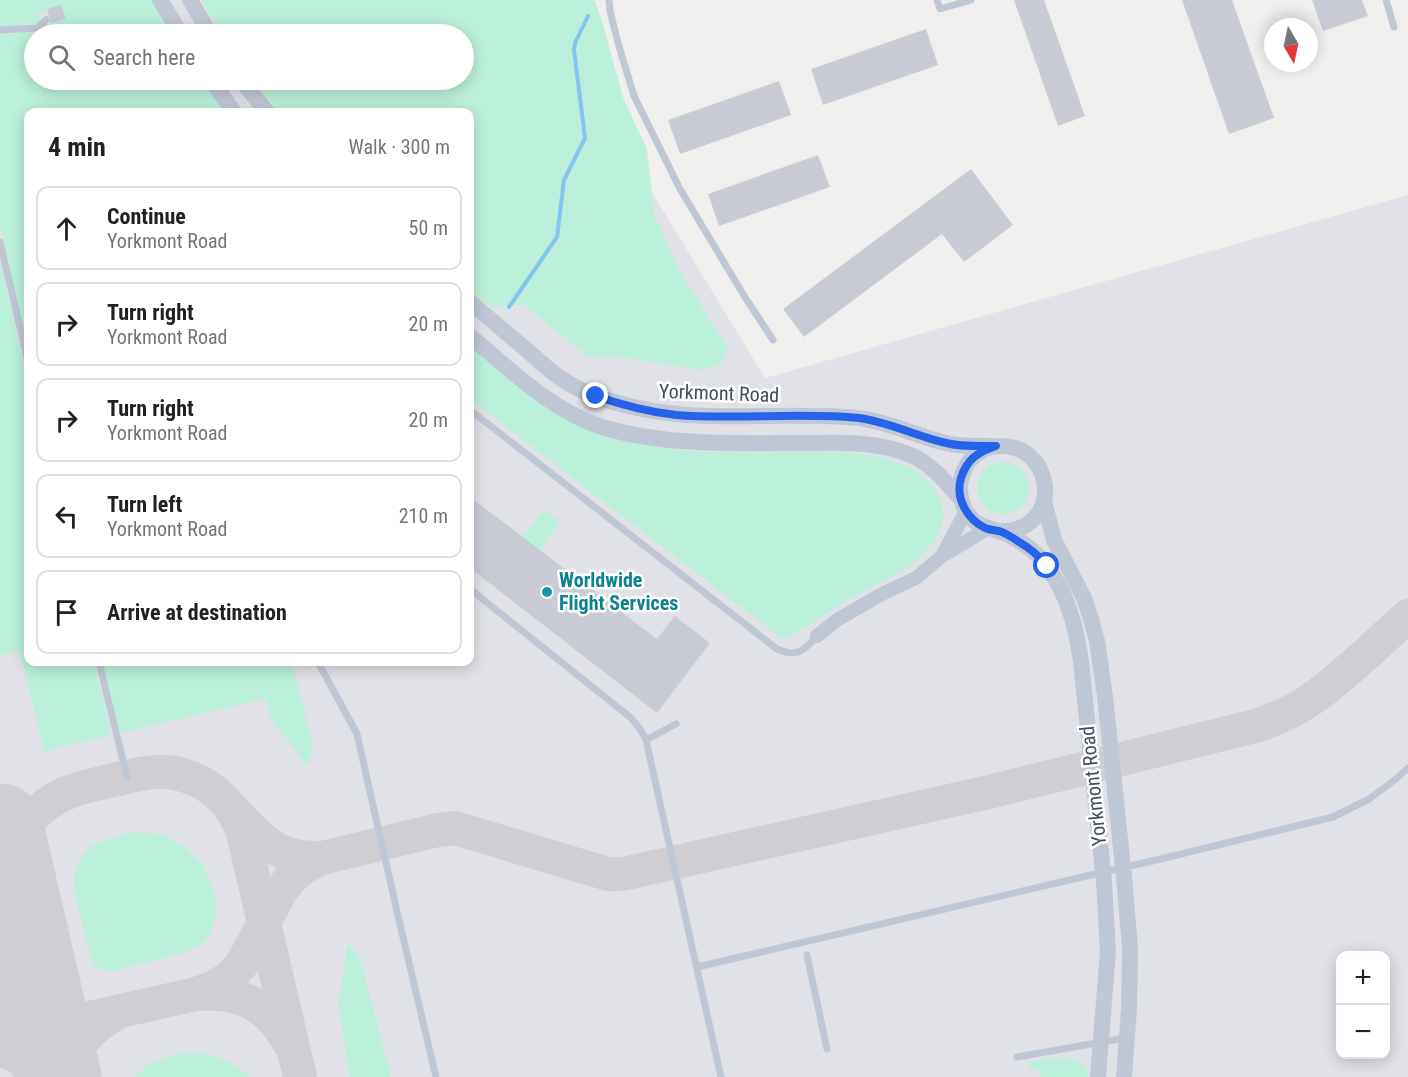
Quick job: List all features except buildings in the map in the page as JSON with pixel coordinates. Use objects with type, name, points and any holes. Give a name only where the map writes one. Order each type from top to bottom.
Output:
[{"type":"street","points":[[160,0],[175,24]]},
{"type":"street","points":[[190,0],[204,24]]},
{"type":"street","points":[[218,90],[231,108]]},
{"type":"street","points":[[249,90],[264,108]]},
{"type":"street","name":"Yorkmont Road","points":[[474,305],[561,379],[596,396],[618,403],[677,415],[859,418],[892,425],[949,444],[1011,446],[1024,451],[1035,460],[1043,472],[1046,486],[1044,501],[1054,540],[1084,597],[1097,641],[1130,947],[1124,1077]]},
{"type":"street","name":"Yorkmont Road","points":[[474,339],[570,414],[624,433],[672,441],[839,443],[883,447],[911,455],[939,475],[975,521],[1030,549],[1040,557],[1061,587],[1071,612],[1079,647],[1105,893],[1108,951],[1098,1077]]},
{"type":"street","points":[[942,556],[963,504],[960,484],[964,470],[983,450],[996,446]]},
{"type":"street","points":[[817,636],[837,620],[916,578],[942,556],[994,530],[1014,530],[1027,524],[1038,514],[1044,501]]},
{"type":"lane","points":[[609,0],[618,43],[634,96],[680,189],[773,340]]},
{"type":"lane","points":[[937,0],[940,9],[971,0]]},
{"type":"lane","points":[[1386,0],[1394,27]]},
{"type":"lane","points":[[41,24],[46,20]]},
{"type":"lane","points":[[0,30],[24,28]]},
{"type":"lane","points":[[0,242],[24,345]]},
{"type":"lane","points":[[474,413],[777,649],[796,654],[803,651],[817,636]]},
{"type":"lane","points":[[474,592],[630,717],[646,740],[722,1077]]},
{"type":"lane","points":[[100,666],[127,777]]},
{"type":"lane","points":[[320,666],[357,734],[436,1077]]},
{"type":"lane","points":[[646,740],[676,724]]},
{"type":"lane","points":[[697,967],[1333,817],[1369,799],[1408,768]]},
{"type":"lane","points":[[807,955],[827,1049]]},
{"type":"lane","points":[[1017,1057],[1127,1038]]},
{"type":"shaded area","points":[[0,0],[592,0],[639,171],[765,378],[1408,195],[1408,1077],[0,1077]]},
{"type":"green space","points":[[0,0],[152,0],[166,24],[49,24],[65,19],[61,5],[39,13],[38,24],[0,27]]},
{"type":"green space","points":[[202,0],[595,1],[624,100],[647,149],[654,214],[682,276],[729,349],[719,365],[703,370],[613,356],[588,357],[523,304],[491,307],[474,292],[474,108],[275,108],[260,90],[474,90],[474,24],[216,24]]},
{"type":"green space","points":[[24,32],[24,90],[209,90],[222,108],[24,108],[24,331],[0,227],[0,34]]},
{"type":"green space","points":[[0,262],[24,366],[24,666],[95,666],[111,735],[44,751],[20,651],[0,655]]},
{"type":"green space","points":[[474,349],[530,394],[644,444],[709,452],[825,452],[878,456],[918,473],[932,485],[941,500],[944,516],[935,541],[921,557],[906,569],[847,600],[790,637],[781,638],[474,402]]},
{"type":"green space","points":[[1003,462],[1013,464],[1021,470],[1027,478],[1029,488],[1027,498],[1021,506],[1013,512],[1003,514],[993,512],[985,506],[979,498],[977,488],[979,478],[985,470],[993,464]]},
{"type":"green space","points":[[543,511],[559,521],[559,524],[540,550],[522,537]]},
{"type":"green space","points":[[103,666],[293,666],[312,751],[309,763],[306,764],[272,721],[266,699],[119,733]]},
{"type":"green space","points":[[139,832],[162,834],[182,845],[202,864],[211,882],[216,903],[216,918],[209,936],[197,947],[180,954],[112,971],[103,970],[93,963],[81,922],[76,900],[75,872],[82,857],[98,843]]},
{"type":"green space","points":[[349,945],[358,954],[391,1077],[350,1077],[338,1007]]},
{"type":"green space","points":[[184,1053],[202,1053],[219,1057],[236,1066],[249,1077],[135,1077],[157,1060]]},
{"type":"green space","points":[[1052,1058],[1080,1062],[1087,1070],[1089,1077],[1041,1077],[1038,1068],[1031,1070],[1028,1067],[1028,1063]]},
{"type":"waterway","points":[[509,307],[557,237],[564,180],[585,138],[574,50],[588,16]]},
{"type":"taxiway","points":[[230,807],[270,845],[280,851],[306,858],[322,858],[455,828],[608,874],[623,874],[989,792],[1259,725],[1287,713],[1326,689],[1408,616]]},
{"type":"taxiway","points":[[13,884],[23,834],[39,810],[56,798],[84,787],[155,772],[176,774],[207,786],[224,800],[242,829],[300,1077]]},
{"type":"taxiway","points":[[0,1038],[196,994],[212,988],[228,979],[242,964],[282,889],[292,877],[304,867],[322,858]]},
{"type":"taxiway","points":[[196,994],[227,995],[252,1003],[272,1019],[290,1044]]},
{"type":"taxiway","points":[[65,1077],[73,1056],[83,1040],[96,1027],[115,1014]]},
{"type":"taxiway","points":[[0,1050],[24,1060],[44,1077]]},
{"type":"runway","points":[[0,827],[58,1077]]},
{"type":"place","name":"Worldwide Flight Services","points":[[547,592]]},
{"type":"route","points":[[596,396],[644,410],[677,415],[859,418],[892,425],[949,444],[996,446],[983,450],[964,470],[960,484],[960,498],[966,511],[975,521],[1019,541],[1040,557],[1047,566]]}]
